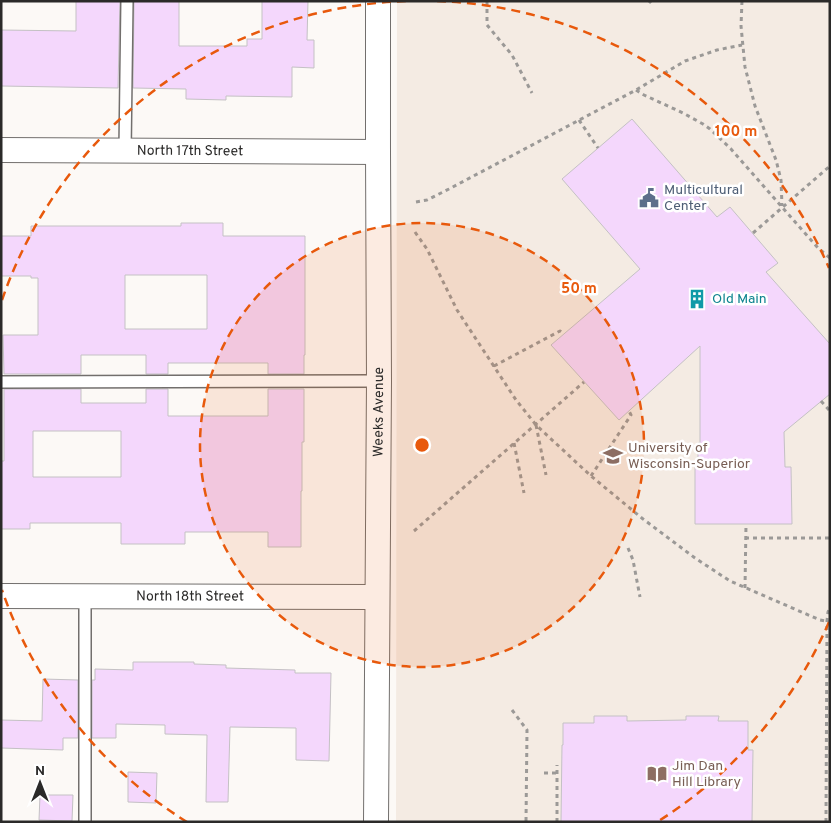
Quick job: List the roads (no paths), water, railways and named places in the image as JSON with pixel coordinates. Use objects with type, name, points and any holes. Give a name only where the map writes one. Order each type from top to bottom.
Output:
[{"type":"street","name":"Weeks Avenue","points":[[376,822],[379,381],[378,1]]},
{"type":"street","name":"North 17th Street","points":[[1,150],[378,152]]},
{"type":"street","name":"North 18th Street","points":[[1,596],[377,597]]},
{"type":"lane","points":[[125,151],[127,1]]},
{"type":"lane","points":[[1,382],[379,381]]},
{"type":"lane","points":[[85,596],[85,822]]},
{"type":"place","name":"Multicultural Center","points":[[649,198]]},
{"type":"place","name":"Old Main","points":[[697,299]]},
{"type":"place","name":"University of Wisconsin-Superior","points":[[613,456]]},
{"type":"place","name":"Jim Dan Hill Library","points":[[657,774]]}]
